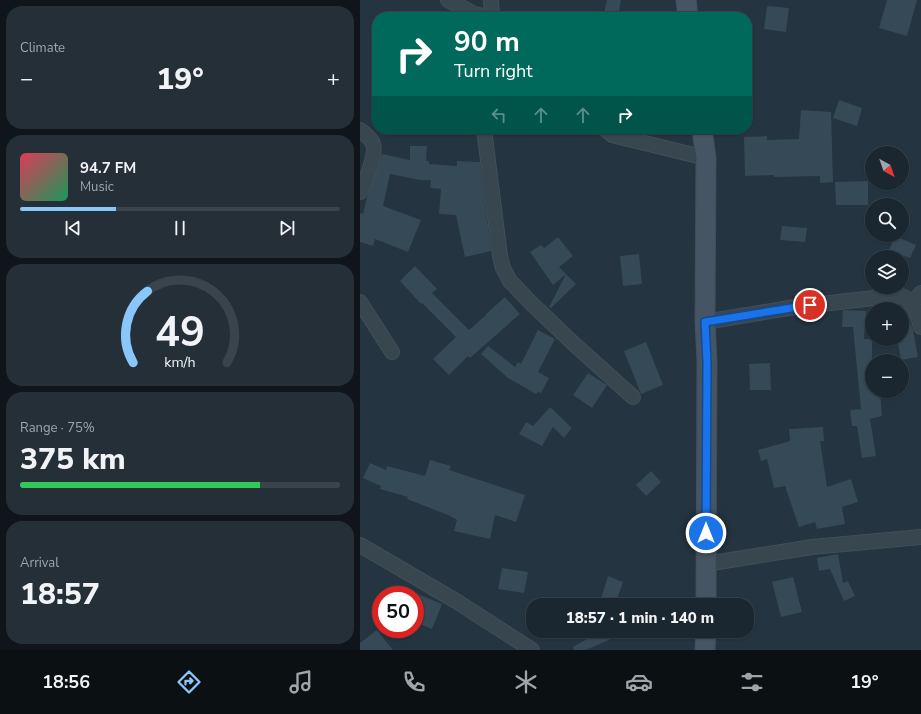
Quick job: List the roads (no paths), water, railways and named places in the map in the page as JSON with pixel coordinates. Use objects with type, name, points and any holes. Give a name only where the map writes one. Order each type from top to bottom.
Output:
[{"type":"main road","points":[[686,0],[687,12]]},
{"type":"main road","points":[[703,134],[706,158],[706,598]]},
{"type":"main road","points":[[706,638],[706,650]]},
{"type":"street","points":[[448,0],[470,12]]},
{"type":"street","points":[[491,0],[492,12]]},
{"type":"street","points":[[360,130],[371,139],[374,145],[374,154],[364,186],[360,192]]},
{"type":"street","points":[[485,134],[500,256],[503,268],[510,281],[568,338],[633,397]]},
{"type":"street","points":[[611,134],[706,158]]},
{"type":"street","points":[[705,322],[795,307],[900,295],[907,298],[916,298],[921,327]]},
{"type":"street","points":[[360,302],[392,352]]},
{"type":"street","points":[[706,564],[812,547],[921,537]]},
{"type":"street","points":[[360,545],[456,601],[532,650]]}]
